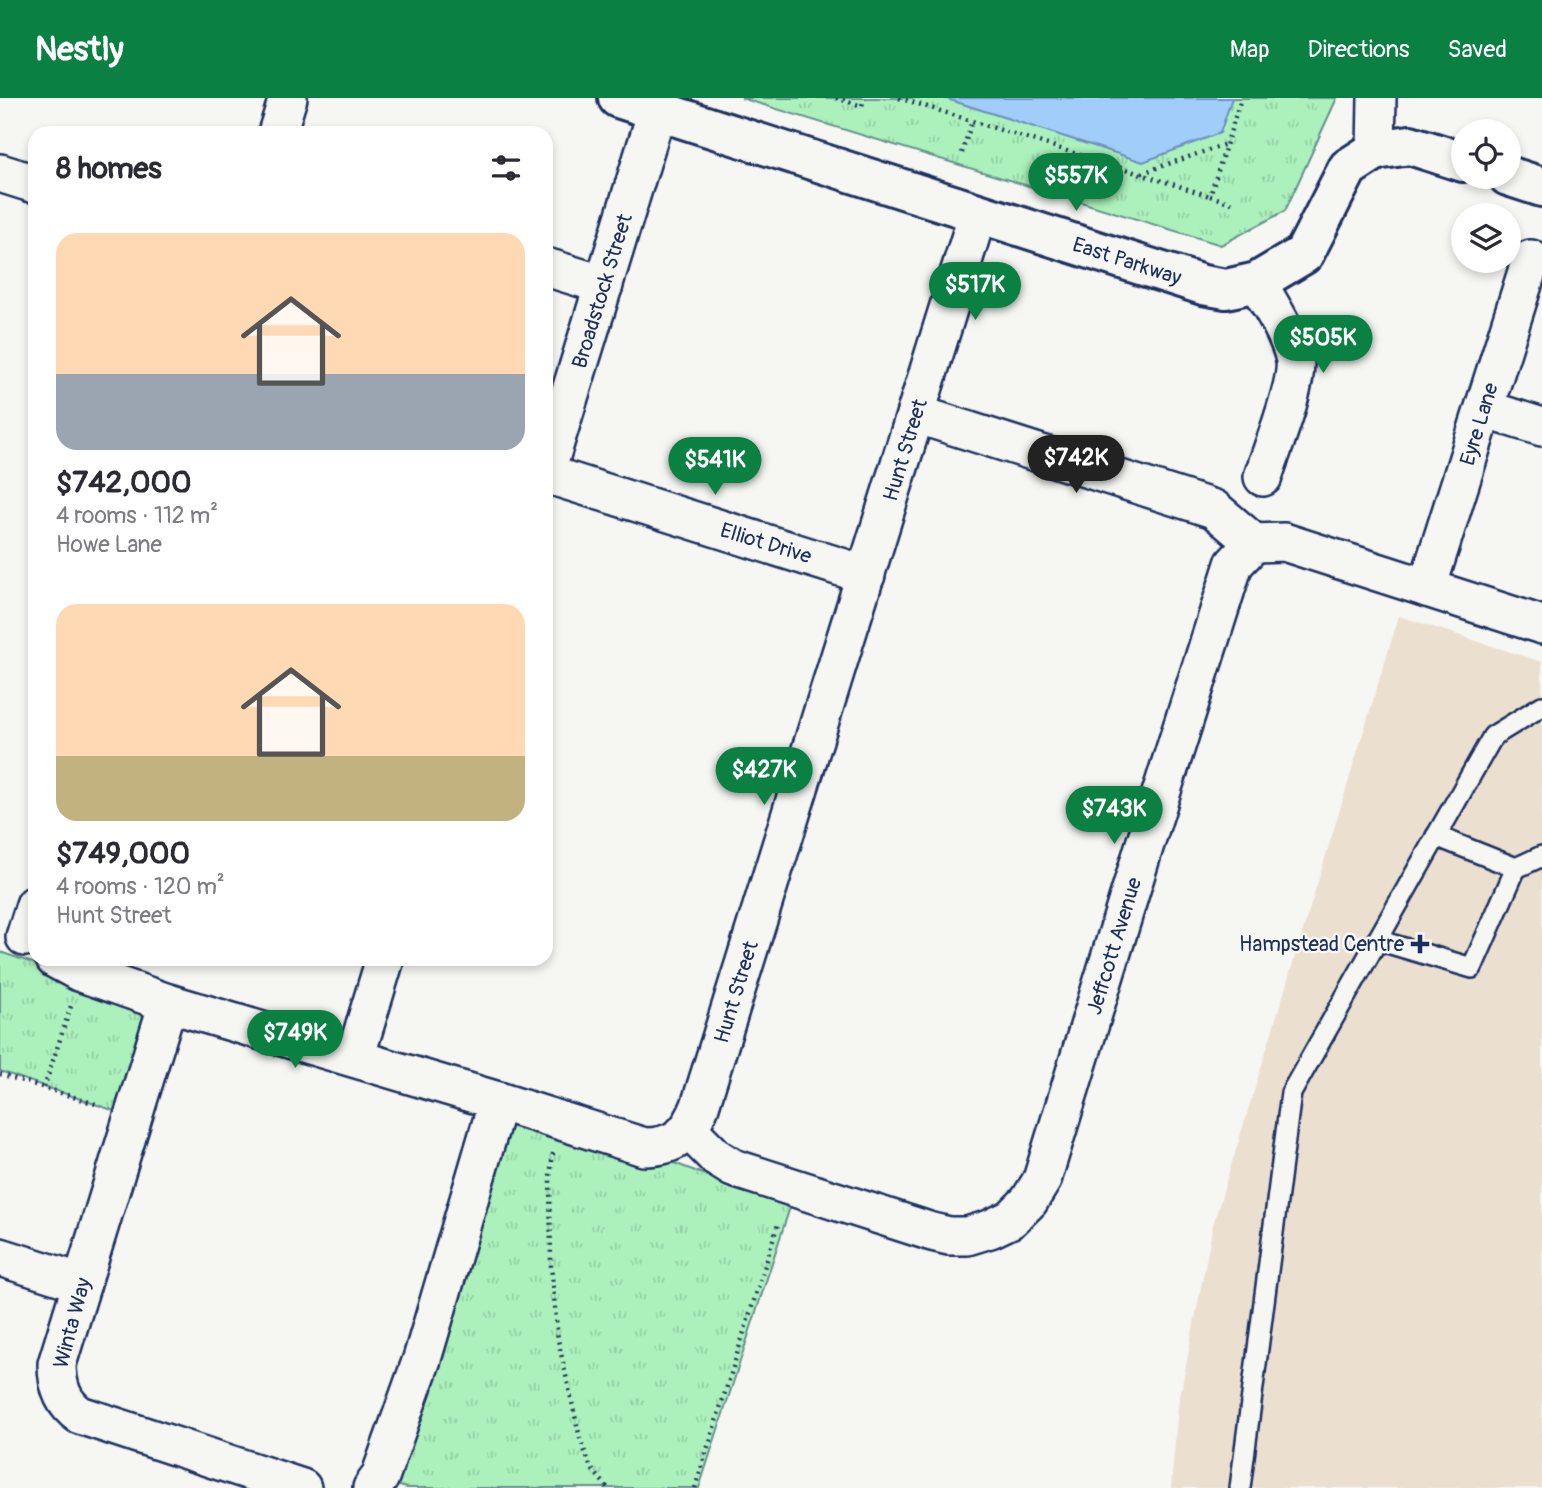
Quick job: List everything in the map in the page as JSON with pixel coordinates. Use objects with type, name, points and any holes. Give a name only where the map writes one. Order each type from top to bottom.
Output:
[{"type":"street","points":[[279,126],[288,98]]},
{"type":"street","name":"East Parkway","points":[[618,98],[1203,285],[1226,289],[1257,282],[1304,254],[1348,168],[1376,150],[1410,145],[1451,158]]},
{"type":"street","points":[[1376,150],[1377,98]]},
{"type":"street","name":"Broadstock Street","points":[[553,450],[657,111]]},
{"type":"street","points":[[0,173],[28,182]]},
{"type":"street","points":[[1521,180],[1542,187]]},
{"type":"street","name":"Hunt Street","points":[[689,1130],[700,1106],[978,213]]},
{"type":"street","name":"Eyre Lane","points":[[1427,588],[1531,259]]},
{"type":"street","points":[[553,269],[604,285]]},
{"type":"street","points":[[1257,282],[1295,358],[1294,382],[1263,477]]},
{"type":"street","points":[[1484,409],[1542,427]]},
{"type":"street","points":[[916,414],[1214,509],[1254,543],[1284,542],[1542,625]]},
{"type":"street","name":"Elliot Drive","points":[[553,475],[866,575]]},
{"type":"street","name":"Jeffcott Avenue","points":[[689,1130],[717,1158],[733,1168],[949,1236],[967,1237],[1011,1219],[1029,1201],[1042,1180],[1234,564],[1254,543]]},
{"type":"street","points":[[68,966],[168,1003],[644,1147],[658,1147],[669,1143],[681,1138],[689,1130]]},
{"type":"street","points":[[355,1058],[383,966]]},
{"type":"street","name":"Winta Way","points":[[168,1003],[57,1364],[57,1377],[71,1409],[80,1415],[302,1488]]},
{"type":"street","points":[[372,1488],[382,1472],[422,1359],[498,1101]]},
{"type":"street","points":[[0,1257],[82,1283]]},
{"type":"lane","points":[[1240,1488],[1291,1093],[1493,736],[1542,706]]},
{"type":"lane","points":[[1436,836],[1516,868]]},
{"type":"lane","points":[[1377,940],[1472,968],[1516,868],[1542,856]]},
{"type":"path","points":[[836,98],[862,106],[864,98]]},
{"type":"path","points":[[899,98],[1232,203]]},
{"type":"path","points":[[1210,196],[1241,98]]},
{"type":"path","points":[[962,153],[972,121]]},
{"type":"path","points":[[1141,174],[1227,143]]},
{"type":"path","points":[[44,1088],[73,1002]]},
{"type":"path","points":[[0,1074],[99,1105]]},
{"type":"path","points":[[553,1153],[550,1176],[551,1265],[558,1340],[580,1438],[591,1468],[608,1488]]},
{"type":"path","points":[[695,1488],[778,1224]]},
{"type":"shaded area","name":"Hampstead Centre","points":[[1399,616],[1542,662],[1542,1488],[1171,1488],[1178,1407],[1213,1225]]},
{"type":"green space","points":[[741,98],[1337,98],[1285,211],[1221,245]]},
{"type":"green space","points":[[0,952],[28,961],[28,966],[42,966],[166,1008],[132,1117],[0,1071]]},
{"type":"green space","points":[[503,1098],[790,1207],[699,1488],[407,1488],[388,1483]]},
{"type":"water","points":[[944,98],[1232,98],[1220,133],[1143,162]]},
{"type":"place","name":"Hampstead Centre","points":[[1420,944]]}]
